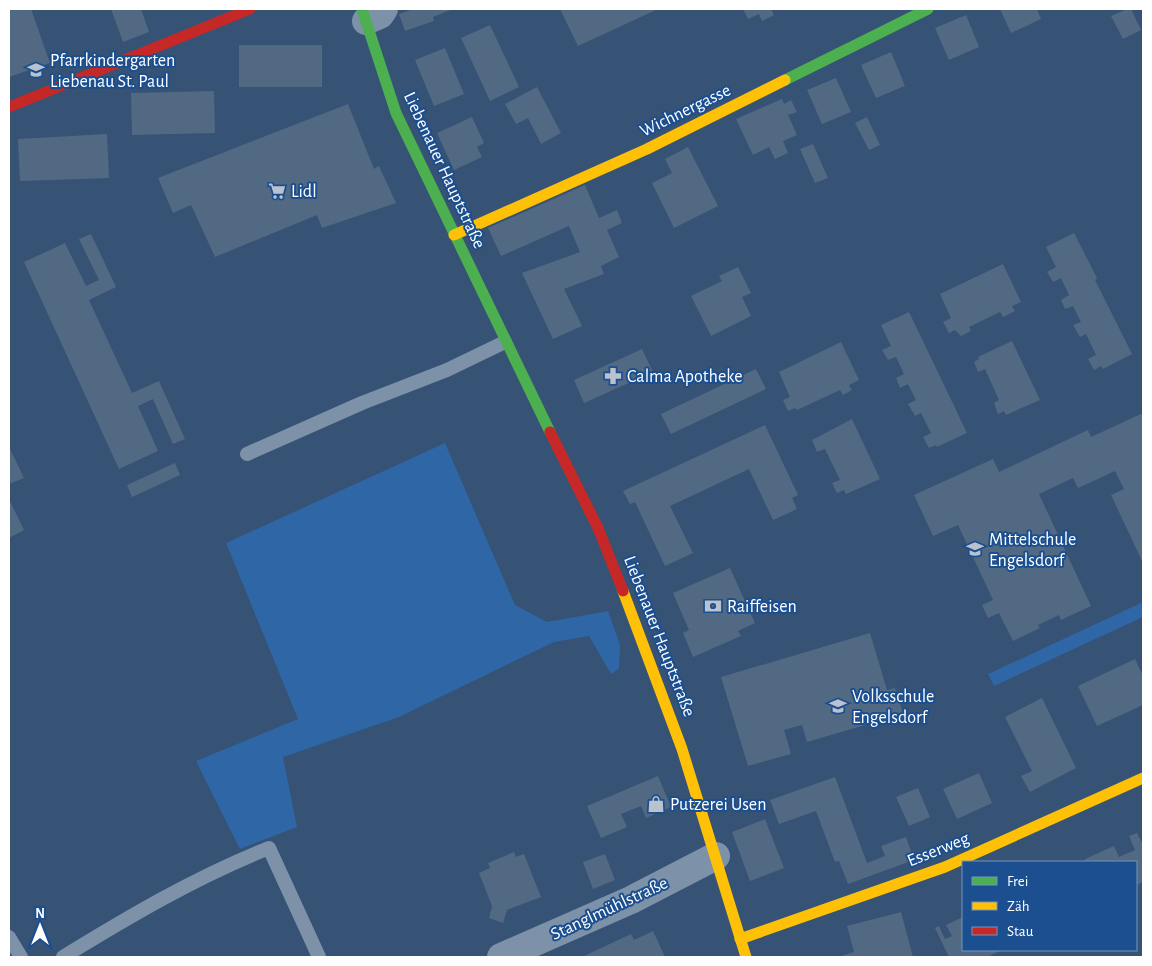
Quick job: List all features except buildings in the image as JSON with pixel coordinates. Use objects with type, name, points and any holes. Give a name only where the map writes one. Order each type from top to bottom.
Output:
[{"type":"street","points":[[9,107],[44,90],[250,9]]},
{"type":"street","name":"Wichnergasse","points":[[454,235],[647,149],[928,9]]},
{"type":"street","name":"Liebenauer Hauptstraße","points":[[371,13],[396,113],[505,342],[598,528],[665,701],[716,856],[746,957]]},
{"type":"street","name":"Esserweg","points":[[740,939],[945,867],[1143,778]]},
{"type":"street","name":"Stanglmühlstraße","points":[[501,957],[631,900],[716,856]]},
{"type":"lane","points":[[247,454],[362,402],[447,370],[505,342]]},
{"type":"lane","points":[[63,957],[154,902],[231,863],[270,848],[319,957]]},
{"type":"lane","points":[[9,938],[21,957]]},
{"type":"shaded area","points":[[445,443],[515,605],[547,622],[608,611],[620,645],[619,669],[611,674],[589,636],[554,642],[399,717],[283,757],[297,827],[240,849],[196,761],[298,719],[226,543]]},
{"type":"shaded area","points":[[1143,602],[1143,617],[994,686],[988,674]]},
{"type":"traffic: fast","points":[[362,9],[396,113],[550,432]]},
{"type":"traffic: fast","points":[[785,80],[928,9]]},
{"type":"traffic: slow","points":[[454,235],[647,149],[785,80]]},
{"type":"traffic: slow","points":[[623,591],[682,749],[746,957]]},
{"type":"traffic: slow","points":[[740,939],[945,867],[1143,778]]},
{"type":"traffic: jam","points":[[9,107],[250,9]]},
{"type":"traffic: jam","points":[[550,432],[598,528],[623,591]]},
{"type":"place","name":"Pfarrkindergarten Liebenau St. Paul","points":[[36,70]]},
{"type":"place","name":"Lidl","points":[[277,191]]},
{"type":"place","name":"Calma Apotheke","points":[[613,376]]},
{"type":"place","name":"Mittelschule Engelsdorf","points":[[975,549]]},
{"type":"place","name":"Raiffeisen","points":[[713,606]]},
{"type":"place","name":"Volksschule Engelsdorf","points":[[838,706]]},
{"type":"place","name":"Putzerei Usen","points":[[656,804]]}]
